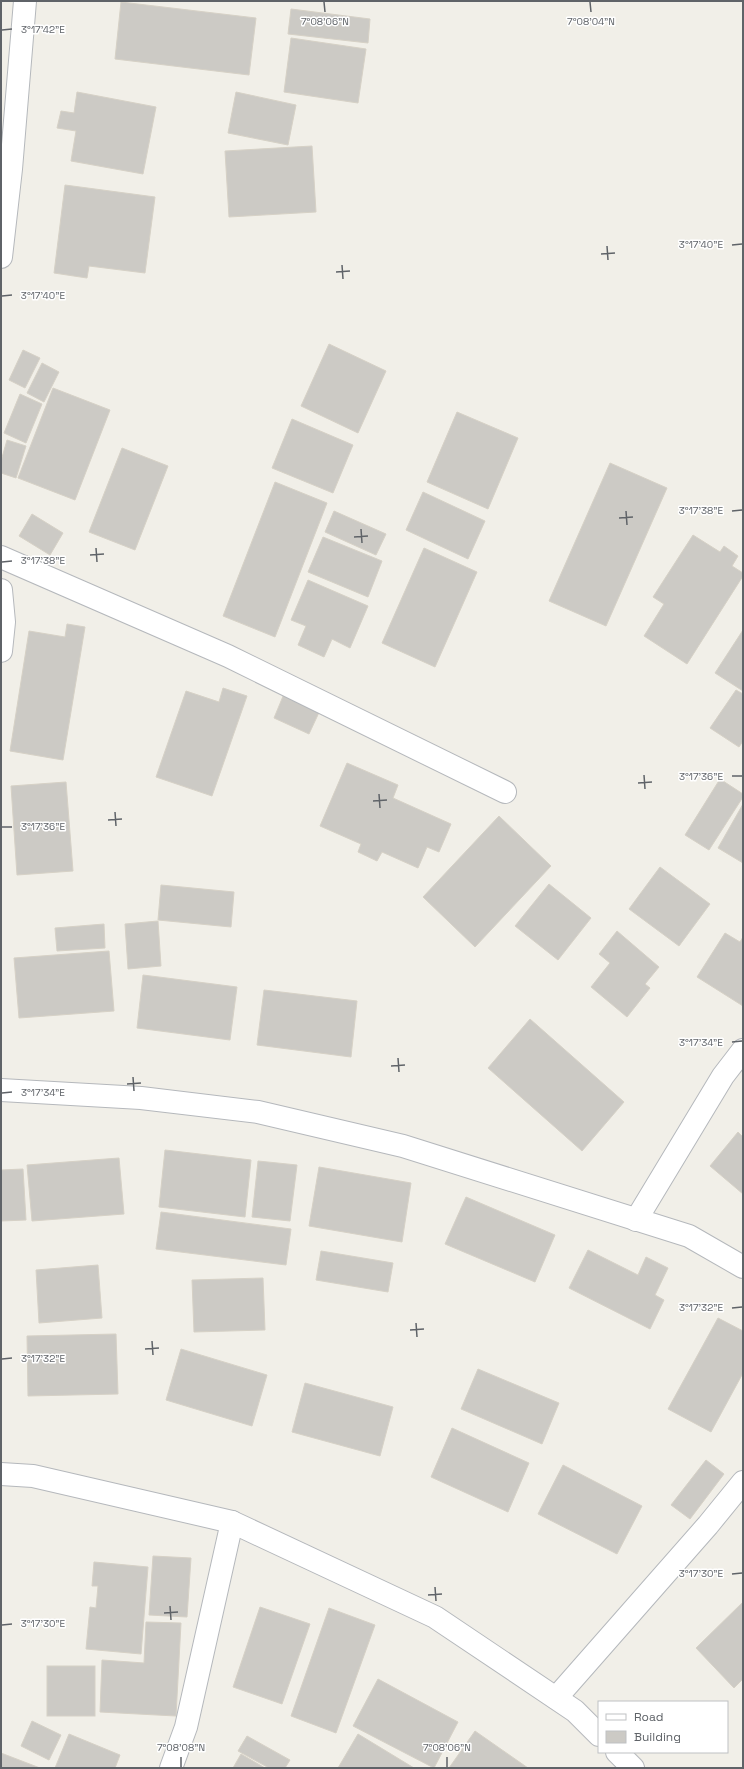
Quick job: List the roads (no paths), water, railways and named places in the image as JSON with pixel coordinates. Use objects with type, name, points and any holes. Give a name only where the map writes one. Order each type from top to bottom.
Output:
[{"type":"street","points":[[1,257],[25,1]]},
{"type":"street","points":[[1,557],[228,656],[505,792]]},
{"type":"street","points":[[1,590],[4,622],[1,651]]},
{"type":"street","points":[[636,1220],[723,1076],[743,1050]]},
{"type":"street","points":[[1,1090],[141,1098],[258,1112],[403,1146],[689,1236],[743,1267]]},
{"type":"street","points":[[1,1474],[33,1476],[232,1522],[436,1617],[575,1711],[598,1734]]},
{"type":"street","points":[[556,1698],[708,1525],[743,1482]]},
{"type":"street","points":[[171,1768],[186,1727],[232,1522]]},
{"type":"street","points":[[618,1753],[633,1768]]}]
